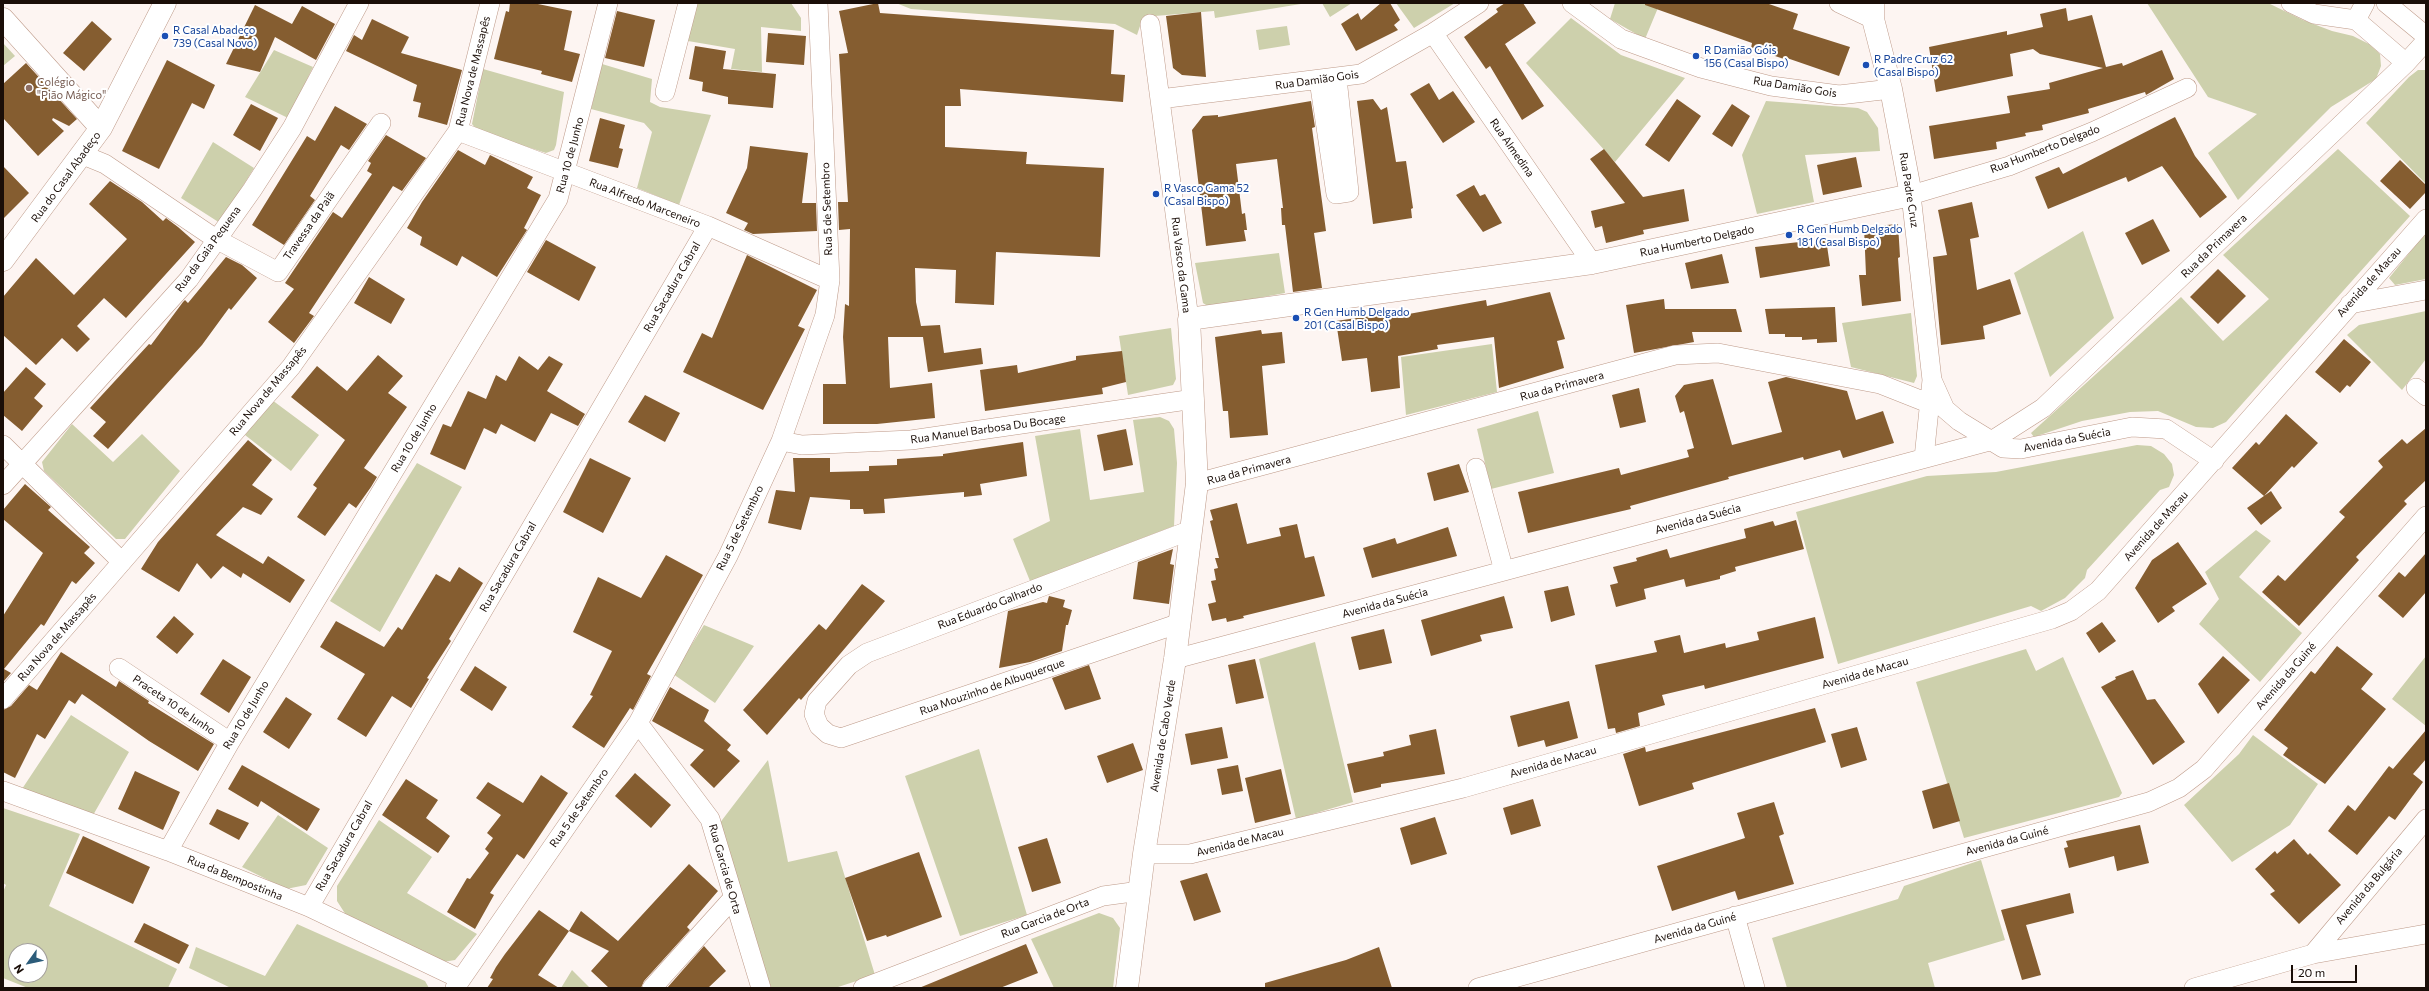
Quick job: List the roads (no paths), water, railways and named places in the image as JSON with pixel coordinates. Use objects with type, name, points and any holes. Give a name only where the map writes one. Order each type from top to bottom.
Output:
[{"type":"street","name":"Rua do Casal Abadeço","points":[[4,257],[83,155],[101,128],[164,3]]},
{"type":"street","name":"Rua da Gaia Pequena","points":[[3,485],[189,279],[216,238],[252,190],[292,128],[359,3]]},
{"type":"street","name":"Rua Nova de Massapês","points":[[3,699],[291,367],[458,131],[490,3]]},
{"type":"street","name":"Rua 10 de Junho","points":[[168,851],[230,742],[558,199],[566,173],[608,3]]},
{"type":"street","points":[[665,92],[688,3]]},
{"type":"street","name":"Rua 5 de Setembro","points":[[458,984],[638,723],[728,556],[781,441],[825,315],[830,280],[818,3]]},
{"type":"street","name":"Rua Damião Gois","points":[[1160,99],[1328,79],[1368,72],[1479,3]]},
{"type":"street","name":"Rua Damião Gois","points":[[1572,3],[1621,38],[1701,68],[1771,86],[1839,95],[1891,89]]},
{"type":"street","points":[[1839,3],[1873,11]]},
{"type":"street","points":[[2291,3],[2314,14],[2356,20],[2406,63]]},
{"type":"street","points":[[2356,20],[2365,3]]},
{"type":"street","points":[[2386,3],[2426,36]]},
{"type":"street","name":"Rua Padre Cruz","points":[[1873,11],[1891,89],[1911,195],[1932,380]]},
{"type":"street","points":[[3,19],[101,128]]},
{"type":"street","name":"Rua Vasco da Gama","points":[[1150,24],[1189,319],[1197,483]]},
{"type":"street","name":"Rua Almedina","points":[[1433,33],[1592,263]]},
{"type":"street","name":"Rua da Primavera","points":[[1993,440],[2043,408],[2406,63],[2426,41]]},
{"type":"street","points":[[1328,79],[1349,192],[1336,194],[1328,79]]},
{"type":"street","name":"Rua Humberto Delgado","points":[[1189,319],[1592,263],[1911,195],[2009,166],[2092,132],[2187,88]]},
{"type":"street","name":"Travessa da Paiã","points":[[216,238],[278,272],[381,123]]},
{"type":"street","name":"Rua Alfredo Marceneiro","points":[[458,131],[708,226],[830,280]]},
{"type":"street","points":[[83,155],[105,164],[216,238]]},
{"type":"street","name":"Avenida de Macau","points":[[1144,854],[1190,854],[1463,788],[2052,619],[2071,611],[2098,591],[2426,219]]},
{"type":"street","name":"Rua Sacadura Cabral","points":[[309,907],[708,226]]},
{"type":"street","points":[[2350,304],[2426,290]]},
{"type":"street","name":"Rua da Primavera","points":[[1197,483],[1675,355],[1718,353],[1873,382],[1928,403]]},
{"type":"street","points":[[1932,380],[1945,409],[1959,421],[1993,440]]},
{"type":"street","points":[[1924,458],[1928,403],[1932,380]]},
{"type":"street","name":"Rua Manuel Barbosa Du Bocage","points":[[781,441],[802,445],[911,440],[1194,399]]},
{"type":"street","name":"Avenida da Suécia","points":[[1175,659],[1993,440],[2003,448],[2021,450],[2132,426],[2166,429],[2214,461]]},
{"type":"street","points":[[3,445],[122,562]]},
{"type":"street","points":[[1476,468],[1504,571]]},
{"type":"street","name":"Avenida de Cabo Verde","points":[[1127,988],[1144,854],[1180,623],[1197,483]]},
{"type":"street","name":"Avenida da Guiné","points":[[1478,988],[2149,802],[2179,788],[2204,769],[2426,516]]},
{"type":"street","name":"Rua Eduardo Galhardo","points":[[814,714],[817,701],[849,665],[867,653],[1191,530]]},
{"type":"street","name":"Rua Mouzinho de Albuquerque","points":[[814,714],[819,726],[828,734],[841,738],[1180,623]]},
{"type":"street","name":"Praceta 10 de Junho","points":[[119,668],[230,742]]},
{"type":"street","name":"Rua Garcia de Orta","points":[[638,723],[710,819],[761,988]]},
{"type":"street","name":"Rua da Bempostinha","points":[[3,791],[168,851],[309,907],[458,984]]},
{"type":"street","name":"Avenida da Bulgária","points":[[2313,954],[2426,819]]},
{"type":"street","name":"Rua Garcia de Orta","points":[[875,986],[1103,896],[1140,891]]},
{"type":"street","points":[[652,988],[733,898]]},
{"type":"street","points":[[1735,916],[1755,988]]},
{"type":"street","points":[[2194,988],[2313,954],[2426,934]]},
{"type":"place","name":"R Casal Abadeço 739 (Casal Novo)","points":[[165,36]]},
{"type":"place","name":"R Damião Góis 156 (Casal Bispo)","points":[[1696,56]]},
{"type":"place","name":"R Padre Cruz 62 (Casal Bispo)","points":[[1866,65]]},
{"type":"place","name":"Colégio \"Pião Mágico\"","points":[[29,88]]},
{"type":"place","name":"R Vasco Gama 52 (Casal Bispo)","points":[[1156,194]]},
{"type":"place","name":"R Gen Humb Delgado 181 (Casal Bispo)","points":[[1789,235]]},
{"type":"place","name":"R Gen Humb Delgado 201 (Casal Bispo)","points":[[1296,318]]}]
